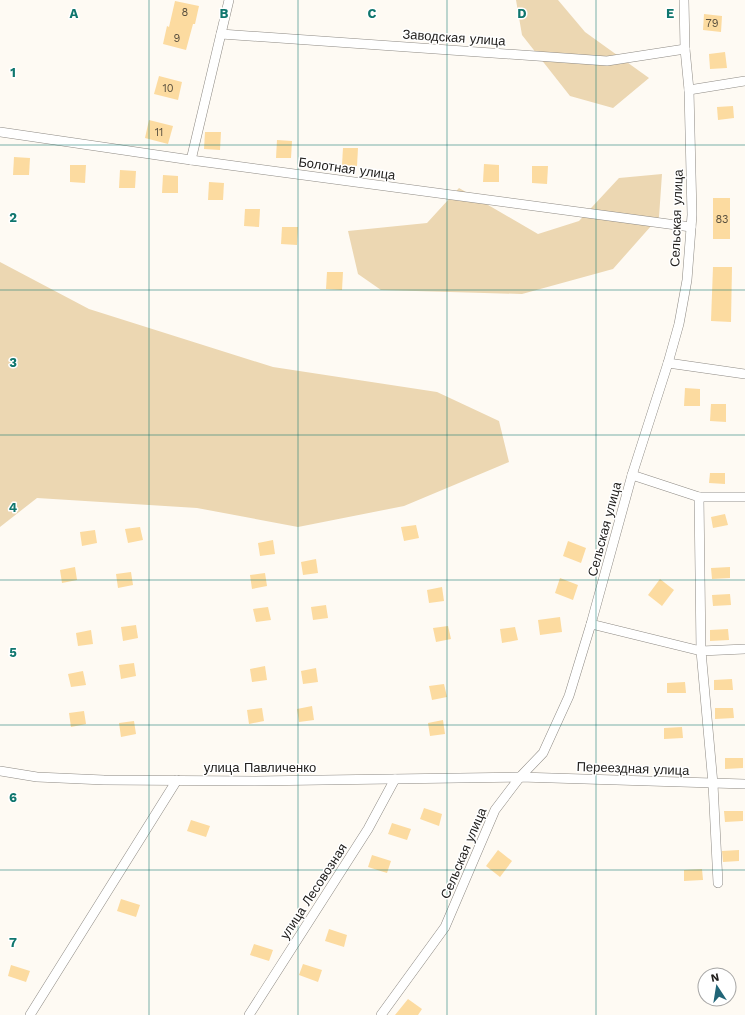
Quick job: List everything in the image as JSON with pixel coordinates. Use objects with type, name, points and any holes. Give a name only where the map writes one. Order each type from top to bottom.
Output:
[{"type":"street","points":[[190,160],[229,0]]},
{"type":"street","name":"Сельская улица","points":[[382,1015],[445,928],[495,810],[520,777],[543,753],[569,696],[591,624],[632,476],[679,324],[687,280],[692,215],[689,90],[685,49],[684,0]]},
{"type":"street","name":"Заводская улица","points":[[221,34],[607,61],[685,49]]},
{"type":"street","points":[[689,90],[745,81]]},
{"type":"street","name":"Болотная улица","points":[[0,132],[190,160],[691,227]]},
{"type":"street","points":[[668,363],[745,374]]},
{"type":"street","points":[[632,476],[699,497],[745,497]]},
{"type":"street","points":[[699,497],[701,651],[713,784],[718,884]]},
{"type":"street","points":[[591,624],[701,651],[745,649]]},
{"type":"street","name":"улица Павличенко","points":[[0,771],[44,778],[104,780],[520,777]]},
{"type":"street","name":"Переездная улица","points":[[520,777],[745,784]]},
{"type":"street","name":"улица Лесовозная","points":[[249,1015],[368,829],[395,778]]},
{"type":"street","points":[[30,1015],[177,780]]},
{"type":"shaded area","points":[[516,0],[558,0],[585,32],[649,78],[613,108],[570,96],[522,35]]},
{"type":"shaded area","points":[[662,174],[659,217],[613,269],[522,294],[381,290],[358,274],[348,231],[427,223],[459,188],[538,234],[579,221],[619,178]]},
{"type":"shaded area","points":[[0,262],[89,309],[273,367],[437,392],[499,421],[509,462],[404,506],[298,527],[197,508],[37,498],[0,527]]},
{"type":"building","points":[[175,1],[199,6],[195,24],[193,24],[186,50],[163,44],[167,26],[169,27]]},
{"type":"building","points":[[704,14],[722,16],[721,32],[703,30]]},
{"type":"building","points":[[725,52],[727,68],[710,69],[709,54]]},
{"type":"building","points":[[159,76],[182,82],[178,100],[154,94]]},
{"type":"building","points":[[733,106],[734,118],[718,120],[717,107]]},
{"type":"building","points":[[149,120],[173,126],[168,144],[145,138]]},
{"type":"building","points":[[205,132],[221,132],[220,150],[204,149]]},
{"type":"building","points":[[277,140],[292,141],[291,158],[276,158]]},
{"type":"building","points":[[343,148],[358,148],[357,166],[342,165]]},
{"type":"building","points":[[14,157],[30,158],[29,175],[13,175]]},
{"type":"building","points":[[484,164],[499,165],[499,182],[483,182]]},
{"type":"building","points":[[70,165],[86,165],[85,183],[70,182]]},
{"type":"building","points":[[532,166],[548,166],[547,184],[532,183]]},
{"type":"building","points":[[120,170],[136,171],[135,188],[119,188]]},
{"type":"building","points":[[163,175],[178,176],[178,193],[162,193]]},
{"type":"building","points":[[209,182],[224,183],[223,200],[208,200]]},
{"type":"building","points":[[713,198],[730,198],[730,239],[713,239]]},
{"type":"building","points":[[245,209],[260,209],[259,227],[244,226]]},
{"type":"building","points":[[282,227],[298,227],[297,245],[281,244]]},
{"type":"building","points":[[713,267],[732,267],[731,322],[711,321]]},
{"type":"building","points":[[327,272],[343,272],[342,290],[326,289]]},
{"type":"building","points":[[685,388],[700,389],[700,406],[684,406]]},
{"type":"building","points":[[711,404],[726,404],[726,422],[710,421]]},
{"type":"building","points":[[710,473],[725,473],[725,484],[709,483]]},
{"type":"building","points":[[725,514],[728,525],[713,528],[711,517]]},
{"type":"building","points":[[416,525],[419,538],[404,541],[401,527]]},
{"type":"building","points":[[140,527],[143,540],[128,543],[125,529]]},
{"type":"building","points":[[95,530],[97,543],[82,546],[80,532]]},
{"type":"building","points":[[273,540],[275,554],[260,556],[258,543]]},
{"type":"building","points":[[568,541],[586,548],[581,563],[563,556]]},
{"type":"building","points":[[316,559],[318,573],[303,575],[301,562]]},
{"type":"building","points":[[75,567],[77,580],[62,583],[60,570]]},
{"type":"building","points":[[730,567],[730,578],[712,579],[711,568]]},
{"type":"building","points":[[131,572],[133,585],[118,588],[116,574]]},
{"type":"building","points":[[265,573],[267,586],[252,589],[250,575]]},
{"type":"building","points":[[560,578],[578,585],[573,600],[555,593]]},
{"type":"building","points":[[660,579],[674,590],[662,606],[648,595]]},
{"type":"building","points":[[442,587],[444,601],[429,603],[427,590]]},
{"type":"building","points":[[730,594],[731,605],[713,606],[712,595]]},
{"type":"building","points":[[326,605],[328,618],[313,620],[311,607]]},
{"type":"building","points":[[268,607],[271,620],[256,622],[253,609]]},
{"type":"building","points":[[560,617],[562,632],[540,635],[538,620]]},
{"type":"building","points":[[136,625],[138,638],[123,641],[121,627]]},
{"type":"building","points":[[448,626],[451,639],[436,642],[433,628]]},
{"type":"building","points":[[515,627],[518,640],[502,643],[500,629]]},
{"type":"building","points":[[728,629],[729,640],[710,641],[710,630]]},
{"type":"building","points":[[91,630],[93,644],[78,646],[76,633]]},
{"type":"building","points":[[134,663],[136,676],[121,679],[119,665]]},
{"type":"building","points":[[265,666],[267,680],[252,682],[250,669]]},
{"type":"building","points":[[316,668],[318,682],[303,684],[301,671]]},
{"type":"building","points":[[83,671],[86,685],[71,687],[68,674]]},
{"type":"building","points":[[732,679],[733,690],[714,690],[714,680]]},
{"type":"building","points":[[685,682],[686,693],[667,693],[667,683]]},
{"type":"building","points":[[444,684],[447,697],[432,700],[429,686]]},
{"type":"building","points":[[312,706],[314,720],[299,722],[297,709]]},
{"type":"building","points":[[262,708],[264,721],[249,724],[247,710]]},
{"type":"building","points":[[715,708],[733,708],[734,718],[715,719]]},
{"type":"building","points":[[84,711],[86,724],[71,727],[69,713]]},
{"type":"building","points":[[443,720],[445,734],[430,736],[428,723]]},
{"type":"building","points":[[134,721],[136,734],[121,737],[119,723]]},
{"type":"building","points":[[682,727],[683,738],[664,739],[664,728]]},
{"type":"building","points":[[725,758],[743,758],[743,768],[725,769]]},
{"type":"building","points":[[424,808],[442,814],[439,826],[420,819]]},
{"type":"building","points":[[724,811],[743,811],[743,821],[725,822]]},
{"type":"building","points":[[191,820],[210,826],[206,837],[187,831]]},
{"type":"building","points":[[392,823],[411,829],[407,840],[388,834]]},
{"type":"building","points":[[498,850],[512,861],[500,877],[486,866]]},
{"type":"building","points":[[739,850],[739,861],[723,862],[722,851]]},
{"type":"building","points":[[372,855],[391,861],[387,873],[368,867]]},
{"type":"building","points":[[702,869],[703,880],[684,881],[684,870]]},
{"type":"building","points":[[121,899],[140,905],[136,917],[117,911]]},
{"type":"building","points":[[329,929],[347,935],[344,947],[325,941]]},
{"type":"building","points":[[254,944],[273,950],[269,961],[250,955]]},
{"type":"building","points":[[303,964],[322,970],[318,982],[299,975]]},
{"type":"building","points":[[11,965],[30,971],[26,982],[8,976]]},
{"type":"building","points":[[408,999],[422,1009],[418,1015],[395,1015]]}]
